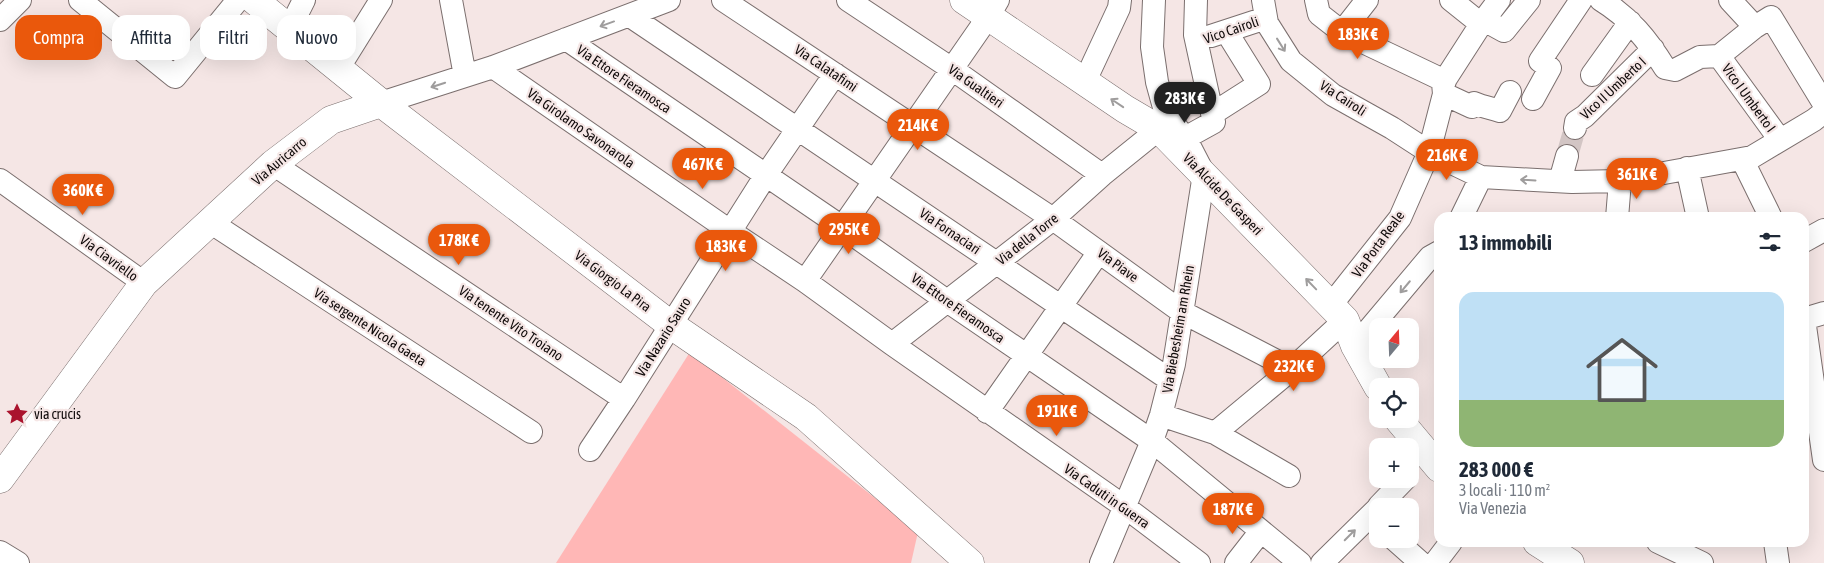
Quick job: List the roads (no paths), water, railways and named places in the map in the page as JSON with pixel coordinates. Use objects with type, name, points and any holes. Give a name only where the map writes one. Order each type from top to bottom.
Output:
[{"type":"street","points":[[0,20],[20,0]]},
{"type":"street","points":[[80,0],[176,77],[238,0]]},
{"type":"street","name":"Via Giorgio La Pira","points":[[254,0],[277,18]]},
{"type":"street","points":[[296,15],[304,0]]},
{"type":"street","points":[[338,69],[381,0]]},
{"type":"street","points":[[451,0],[465,76]]},
{"type":"street","name":"Via Auricarro","points":[[0,479],[144,283],[273,164],[331,120],[493,67],[669,0]]},
{"type":"street","name":"Via Calatafimi","points":[[723,0],[1053,219]]},
{"type":"street","name":"Via Gualtieri","points":[[848,0],[952,69],[1102,174]]},
{"type":"street","name":"Via Alcide De Gasperi","points":[[964,0],[993,8],[1084,81],[1160,129],[1338,312]]},
{"type":"street","points":[[1084,81],[1120,8],[1120,0]]},
{"type":"street","points":[[1154,0],[1152,47],[1157,82],[1165,111],[1185,138],[1204,174]]},
{"type":"street","points":[[1185,138],[1214,122],[1195,36],[1196,0]]},
{"type":"street","points":[[1316,0],[1319,14],[1342,32],[1445,87],[1472,107],[1474,103],[1488,109],[1492,108],[1500,111],[1510,92]]},
{"type":"street","points":[[1342,32],[1367,0]]},
{"type":"street","points":[[1452,0],[1483,22],[1504,31],[1529,0]]},
{"type":"street","name":"Via Porta Reale","points":[[1215,433],[1292,369],[1338,312],[1400,218],[1429,152],[1445,87],[1450,56],[1483,22],[1499,0]]},
{"type":"street","points":[[1533,99],[1550,68],[1540,61],[1581,0]]},
{"type":"street","points":[[1730,0],[1755,27]]},
{"type":"street","points":[[1606,1],[1630,22],[1653,49],[1665,68],[1675,70],[1700,57],[1719,56],[1755,27],[1771,17],[1824,104]]},
{"type":"street","points":[[805,280],[993,8]]},
{"type":"street","name":"Vico Cairoli","points":[[1196,42],[1226,31],[1265,9]]},
{"type":"street","name":"Via Cairoli","points":[[1265,9],[1267,23],[1291,61],[1333,95],[1392,128],[1429,152],[1481,177]]},
{"type":"street","name":"Via Fornaciari","points":[[630,16],[1170,380]]},
{"type":"street","points":[[1592,75],[1630,22]]},
{"type":"street","points":[[1212,114],[1259,84],[1226,31]]},
{"type":"street","name":"Via Ettore Fieramosca","points":[[566,39],[766,174],[1152,442],[1300,563]]},
{"type":"street","name":"Vico II Umberto I","points":[[1575,128],[1576,122],[1585,116],[1653,49]]},
{"type":"street","name":"Vico I Umberto I","points":[[1719,56],[1780,140]]},
{"type":"street","name":"Via Giorgio La Pira","points":[[327,60],[671,325],[806,417],[970,563]]},
{"type":"street","name":"Via Girolamo Savonarola","points":[[493,67],[730,231],[805,280],[892,344]]},
{"type":"street","name":"Via Nazario Sauro","points":[[590,450],[766,174],[836,74]]},
{"type":"street","points":[[1464,212],[1481,177],[1560,181],[1620,181],[1742,159],[1752,157],[1824,112]]},
{"type":"street","name":"Via della Torre","points":[[892,344],[1053,219],[1102,174],[1160,129]]},
{"type":"street","points":[[1560,181],[1567,156]]},
{"type":"street","points":[[1742,159],[1769,212]]},
{"type":"street","name":"Via tenente Vito Troiano","points":[[273,164],[624,399]]},
{"type":"street","points":[[1687,168],[1697,212]]},
{"type":"street","name":"Via Biebesheim am Rhein","points":[[1100,563],[1152,442],[1161,415],[1174,364],[1204,174]]},
{"type":"street","name":"Via Ciavriello","points":[[0,180],[144,283]]},
{"type":"street","points":[[1618,212],[1620,181]]},
{"type":"street","name":"Via Piave","points":[[1053,219],[1182,312],[1292,369]]},
{"type":"street","name":"Via sergente Nicola Gaeta","points":[[210,222],[531,432]]},
{"type":"street","points":[[1809,239],[1824,230]]},
{"type":"street","points":[[987,412],[1100,252]]},
{"type":"street","points":[[1355,346],[1434,260]]},
{"type":"street","points":[[1338,312],[1373,378]]},
{"type":"street","points":[[1809,318],[1824,313]]},
{"type":"street","name":"Via Caduti in Guerra","points":[[892,344],[1125,507],[1199,563]]},
{"type":"street","points":[[1809,354],[1824,460]]},
{"type":"street","points":[[1161,415],[1215,433],[1289,476]]},
{"type":"street","points":[[1403,428],[1425,466]]},
{"type":"street","points":[[1390,498],[1398,488]]},
{"type":"street","points":[[1322,563],[1369,520]]},
{"type":"street","points":[[1236,563],[1261,531]]},
{"type":"street","points":[[1435,563],[1447,547]]},
{"type":"street","points":[[1545,547],[1570,563]]},
{"type":"street","points":[[1673,547],[1699,556]]},
{"type":"street","points":[[1776,547],[1778,563]]},
{"type":"street","points":[[1404,548],[1422,563]]},
{"type":"street","points":[[0,552],[18,563]]},
{"type":"tunnel","points":[[1567,156],[1575,128]]},
{"type":"place","name":"via crucis","points":[[17,414]]}]
